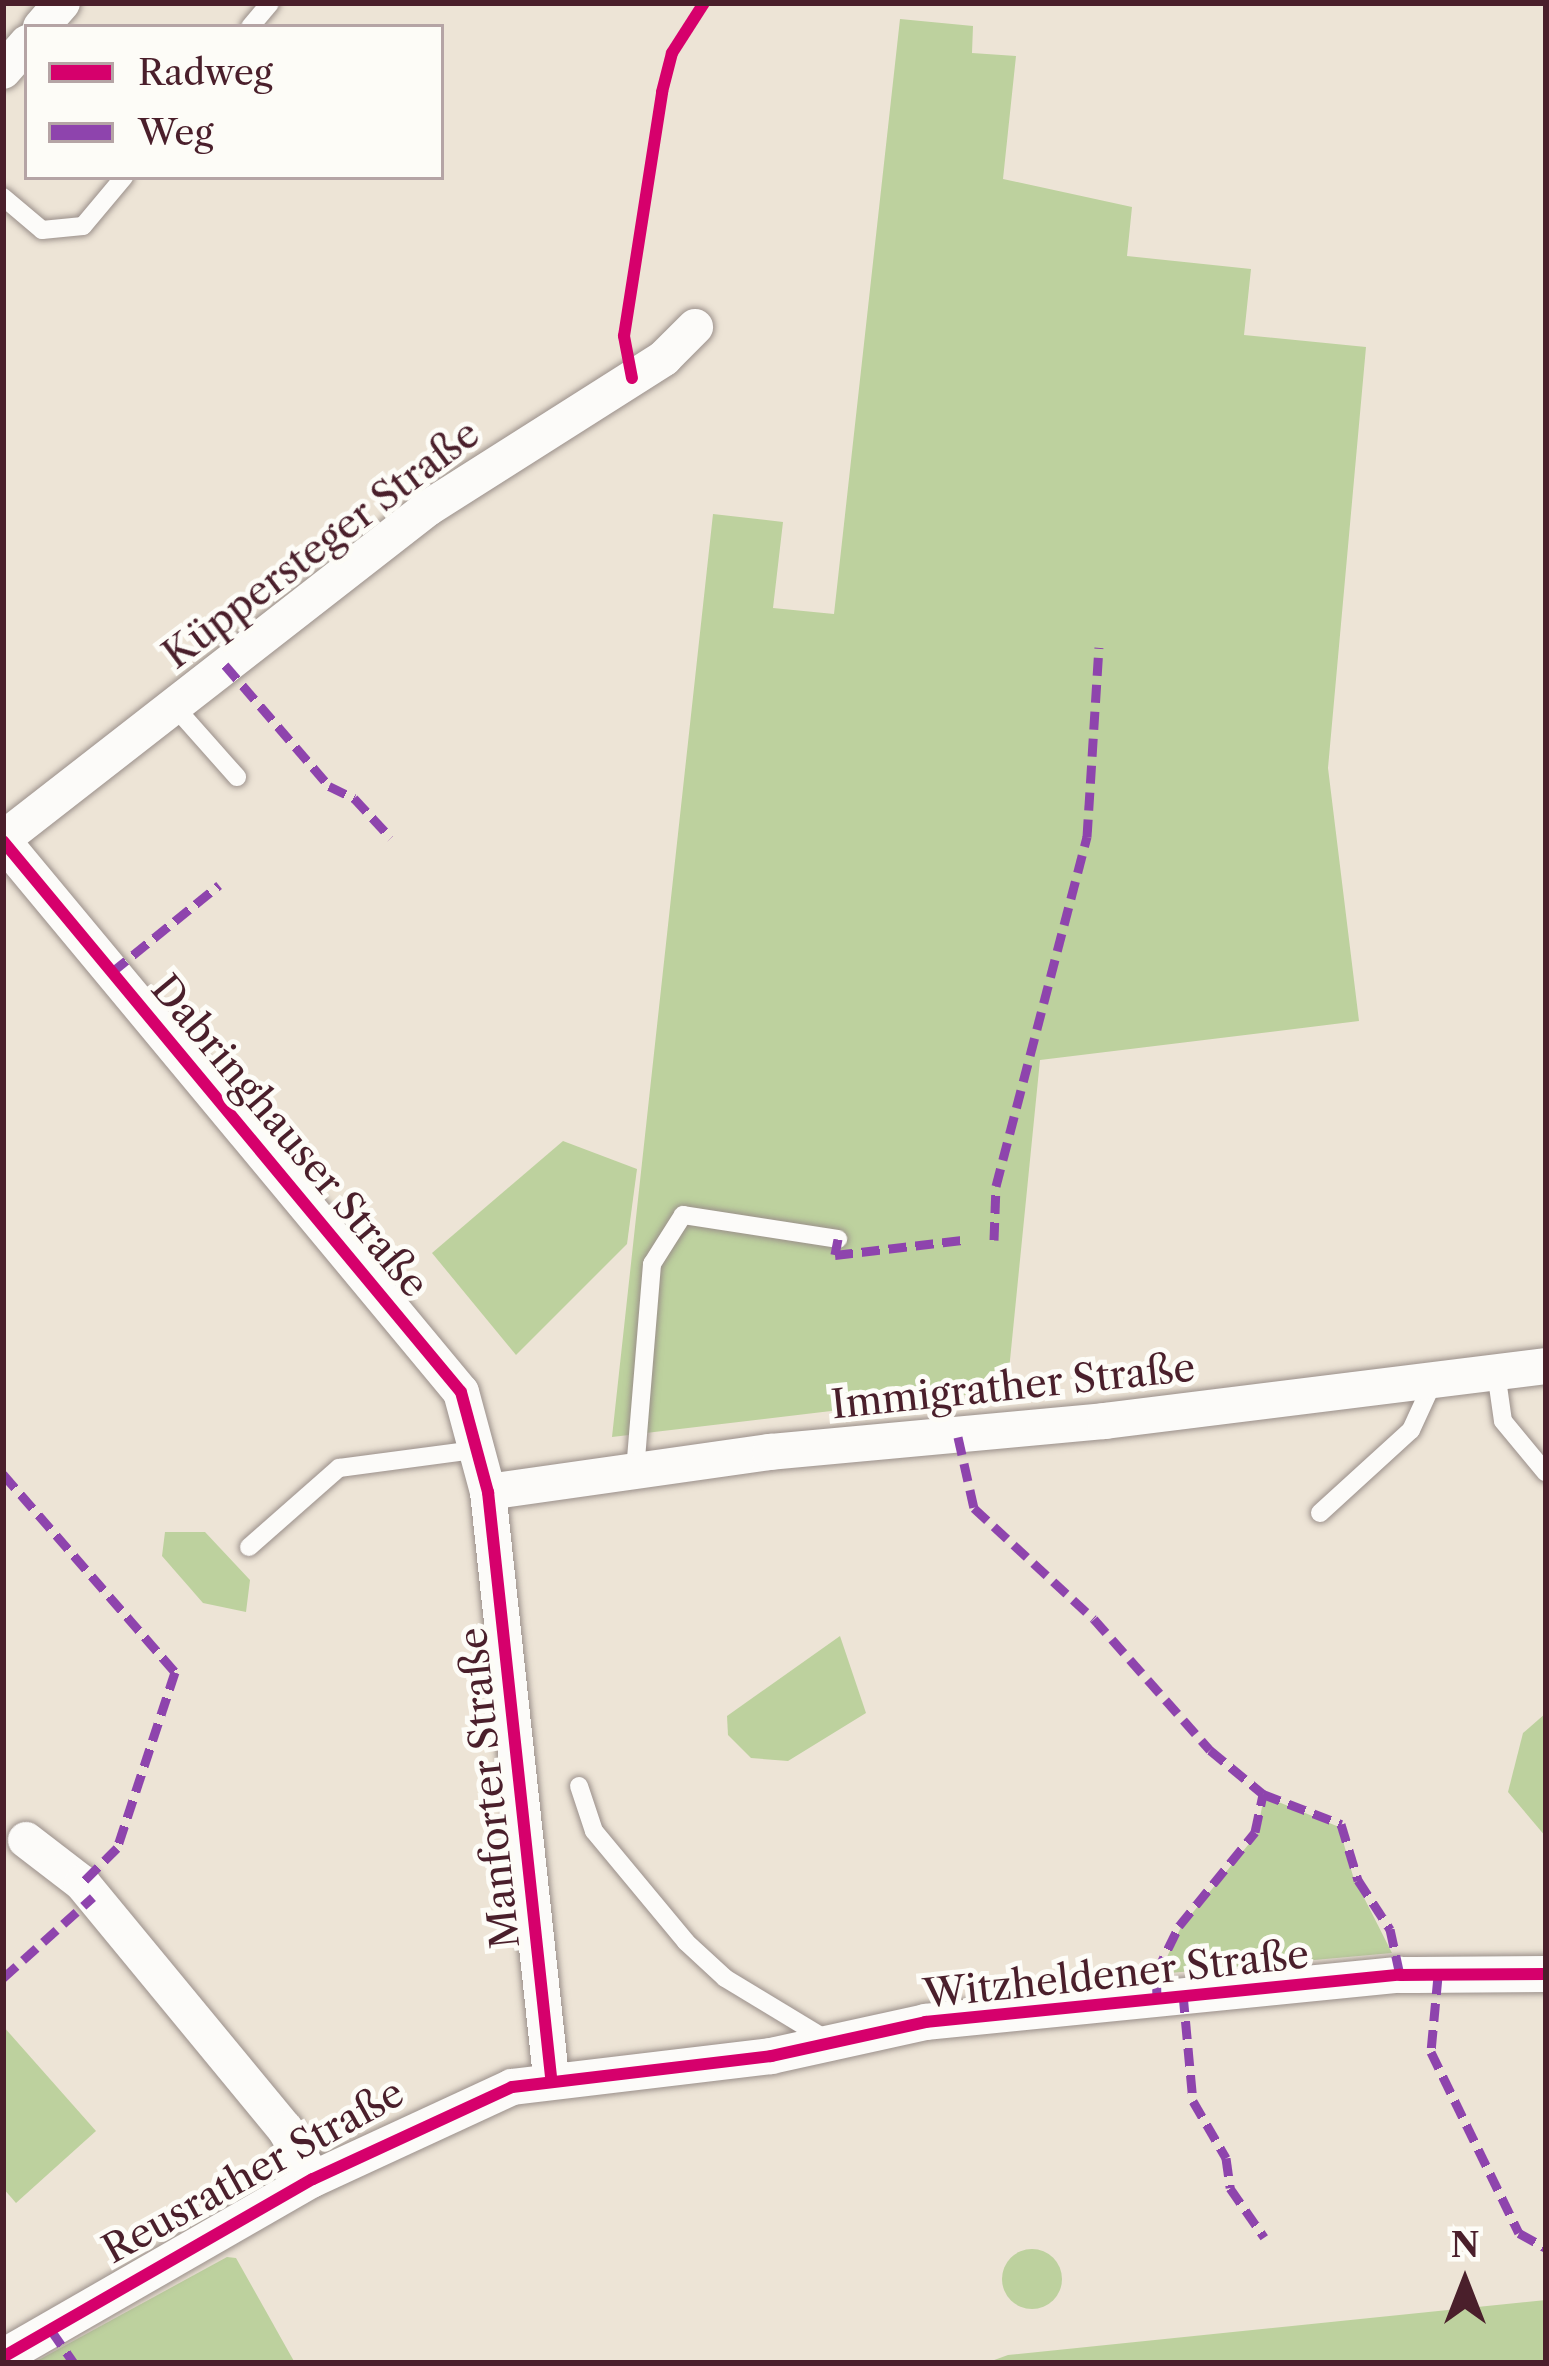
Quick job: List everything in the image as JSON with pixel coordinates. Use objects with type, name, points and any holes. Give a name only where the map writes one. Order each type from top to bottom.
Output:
[{"type":"street","points":[[3,71],[24,47]]},
{"type":"street","name":"Küppersteger Straße","points":[[3,840],[428,508],[664,358],[695,327]]},
{"type":"street","name":"Dabringhauser Straße","points":[[3,840],[441,1361],[481,1449],[488,1492]]},
{"type":"street","name":"Immigrather Straße","points":[[488,1492],[1546,1366]]},
{"type":"street","name":"Manforter Straße","points":[[488,1492],[551,2077]]},
{"type":"street","points":[[26,1840],[82,1883],[285,2129],[313,2179]]},
{"type":"street","name":"Witzheldener Straße","points":[[551,2077],[832,2045],[926,2022],[1253,1987],[1546,1974]]},
{"type":"street","name":"Reusrather Straße","points":[[3,2356],[313,2179],[472,2101],[551,2077]]},
{"type":"lane","points":[[3,197],[43,230],[82,226],[121,180]]},
{"type":"lane","points":[[174,706],[237,777]]},
{"type":"lane","points":[[635,1471],[652,1264],[683,1215],[838,1239]]},
{"type":"lane","points":[[1496,1372],[1503,1421],[1546,1474]]},
{"type":"lane","points":[[1320,1513],[1412,1430],[1433,1380]]},
{"type":"lane","points":[[249,1547],[339,1468],[481,1449]]},
{"type":"lane","points":[[579,1786],[594,1832],[686,1942],[725,1978],[832,2045]]},
{"type":"green space","points":[[900,19],[973,26],[972,53],[1016,56],[1003,179],[1132,207],[1127,256],[1251,269],[1244,335],[1366,347],[1328,768],[1359,1021],[1040,1060],[1007,1390],[612,1437],[713,514],[783,522],[773,608],[834,614]]},
{"type":"green space","points":[[563,1141],[637,1169],[627,1244],[516,1355],[432,1253]]},
{"type":"green space","points":[[165,1532],[205,1532],[250,1580],[246,1612],[203,1603],[162,1556]]},
{"type":"green space","points":[[840,1636],[866,1713],[788,1761],[751,1758],[728,1735],[727,1716]]},
{"type":"green space","points":[[1546,1713],[1546,1837],[1508,1792],[1523,1733]]},
{"type":"green space","points":[[1264,1796],[1339,1827],[1353,1876],[1392,1953],[1159,1974],[1181,1927],[1257,1834]]},
{"type":"green space","points":[[3,2026],[96,2131],[16,2203],[3,2188]]},
{"type":"green space","points":[[1032,2249],[1053,2258],[1062,2279],[1053,2300],[1032,2309],[1011,2300],[1002,2279],[1011,2258]]},
{"type":"green space","points":[[227,2257],[236,2258],[295,2363],[33,2363]]},
{"type":"green space","points":[[1546,2300],[1546,2363],[986,2363],[1008,2355]]},
{"type":"marked path","points":[[994,1240],[996,1186],[1087,837],[1099,647]]},
{"type":"marked path","points":[[225,665],[329,786],[354,798],[391,838]]},
{"type":"marked path","points":[[112,972],[219,885]]},
{"type":"marked path","points":[[838,1239],[835,1255],[962,1240]]},
{"type":"marked path","points":[[958,1437],[974,1508],[1094,1619],[1210,1750],[1263,1794],[1341,1824],[1358,1880],[1390,1929],[1400,1975]]},
{"type":"marked path","points":[[3,1474],[175,1672],[117,1848],[82,1883]]},
{"type":"marked path","points":[[1157,1997],[1156,1973],[1179,1926],[1255,1832],[1263,1794]]},
{"type":"marked path","points":[[3,1978],[93,1897]]},
{"type":"marked path","points":[[1438,1976],[1431,2052],[1519,2233],[1546,2248]]},
{"type":"marked path","points":[[1183,1994],[1193,2101],[1226,2158],[1230,2188],[1264,2237]]},
{"type":"marked path","points":[[51,2330],[74,2363]]},
{"type":"cycle path","points":[[632,378],[624,336],[662,92],[672,53],[704,3]]},
{"type":"cycle path","points":[[3,841],[461,1392],[488,1492],[551,2077]]},
{"type":"cycle path","points":[[3,2357],[313,2179],[512,2087],[771,2056],[925,2022],[1400,1975],[1546,1974]]}]
